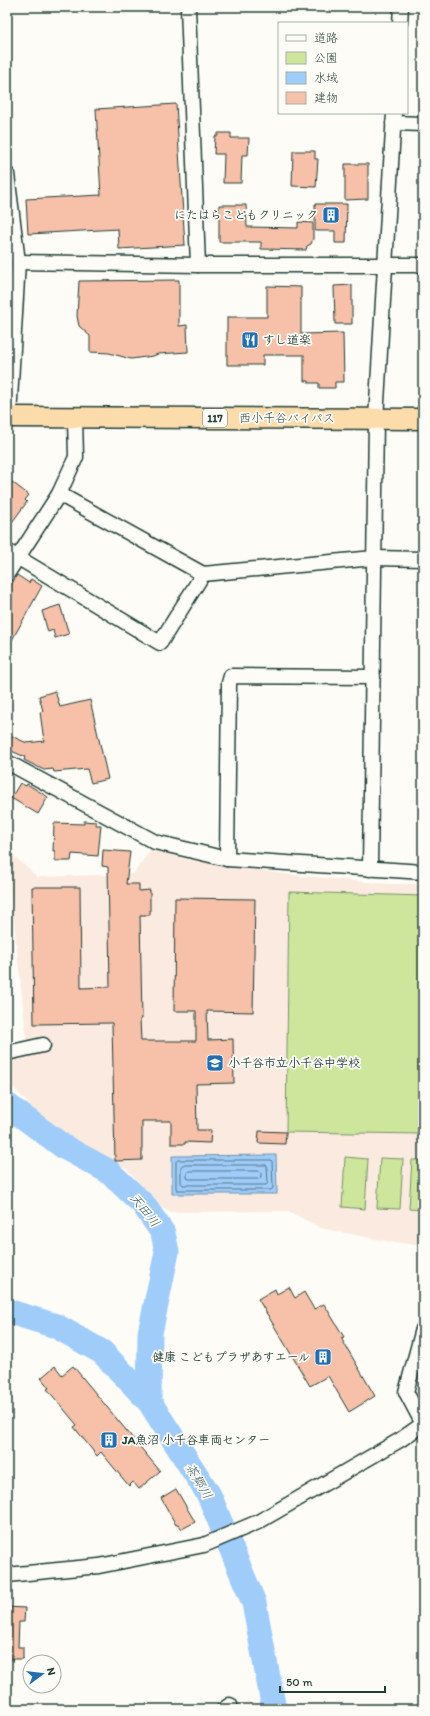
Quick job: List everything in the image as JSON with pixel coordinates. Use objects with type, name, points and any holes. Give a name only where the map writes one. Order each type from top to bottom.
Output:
[{"type":"highway","name":"西小千谷バイパス","points":[[8,418],[423,419]]},
{"type":"street","points":[[188,7],[198,265]]},
{"type":"street","points":[[400,22],[401,7]]},
{"type":"street","points":[[370,869],[376,419],[393,118],[423,124]]},
{"type":"street","points":[[7,174],[18,262],[8,418]]},
{"type":"street","points":[[18,262],[198,265],[423,265]]},
{"type":"street","points":[[7,574],[13,554],[59,494],[76,457],[75,418]]},
{"type":"street","points":[[59,494],[203,574],[374,558],[423,559]]},
{"type":"street","points":[[13,554],[160,643],[203,574]]},
{"type":"street","points":[[227,859],[229,683],[231,676],[373,677]]},
{"type":"street","points":[[7,762],[155,842],[227,859],[423,872]]},
{"type":"street","points":[[7,1053],[43,1045]]},
{"type":"street","points":[[7,1575],[99,1566],[204,1545],[258,1522],[400,1440],[423,1424],[406,1392],[423,1329]]},
{"type":"shaded area","name":"小千谷市立小千谷中学校","points":[[151,849],[190,860],[283,874],[388,884],[423,884],[423,1246],[386,1241],[321,1228],[288,1211],[169,1212],[160,1207],[128,1170],[42,1119],[7,1080],[7,1046],[27,1042],[7,857],[12,854],[37,877],[133,874]]},
{"type":"green space","points":[[289,892],[423,896],[423,1134],[286,1132]]},
{"type":"green space","points":[[345,1157],[368,1159],[365,1209],[342,1207]]},
{"type":"green space","points":[[380,1158],[403,1159],[400,1209],[377,1208]]},
{"type":"green space","points":[[412,1160],[423,1160],[423,1210],[409,1209]]},
{"type":"water","points":[[276,1155],[277,1194],[172,1194],[172,1156]]},
{"type":"building","points":[[176,104],[185,245],[119,249],[118,229],[28,234],[26,199],[101,195],[96,109]]},
{"type":"building","points":[[218,133],[231,133],[231,138],[249,138],[248,155],[242,155],[241,183],[223,183],[224,154],[214,154],[215,136],[218,136]]},
{"type":"building","points":[[293,151],[315,151],[315,159],[318,159],[316,187],[292,186]]},
{"type":"building","points":[[345,164],[368,164],[368,199],[345,200]]},
{"type":"building","name":"にたはらこどもクリニック","points":[[315,204],[347,204],[346,243],[335,243],[335,231],[315,231]]},
{"type":"building","points":[[219,205],[246,205],[247,227],[298,228],[298,222],[313,223],[313,239],[311,244],[307,246],[306,250],[261,249],[261,242],[219,242]]},
{"type":"building","points":[[179,280],[179,326],[187,325],[188,352],[158,354],[131,359],[109,353],[90,352],[90,336],[79,326],[77,316],[79,281]]},
{"type":"building","points":[[352,285],[352,324],[335,324],[334,286]]},
{"type":"building","points":[[267,286],[301,287],[301,334],[343,333],[344,382],[335,382],[335,388],[319,388],[319,383],[309,383],[309,381],[304,381],[304,355],[263,355],[263,365],[227,365],[227,317],[267,317]]},
{"type":"building","points":[[7,478],[29,495],[25,500],[27,502],[7,529]]},
{"type":"building","points":[[17,575],[29,583],[31,579],[42,586],[7,649],[7,592]]},
{"type":"building","points":[[60,605],[69,634],[55,638],[53,630],[48,632],[42,611]]},
{"type":"building","points":[[55,691],[60,707],[90,700],[108,779],[91,783],[87,769],[54,772],[53,769],[44,770],[24,760],[25,757],[7,749],[7,734],[27,743],[44,741],[40,712],[43,711],[39,696]]},
{"type":"building","points":[[20,783],[26,786],[27,784],[48,797],[38,814],[11,798]]},
{"type":"building","points":[[84,821],[96,822],[96,825],[101,825],[98,856],[72,854],[71,861],[55,861],[55,851],[53,851],[54,823],[84,824]]},
{"type":"building","points":[[103,850],[130,852],[126,884],[139,884],[139,891],[150,890],[150,915],[140,915],[141,1041],[196,1041],[196,1011],[174,1011],[175,898],[255,899],[253,1012],[207,1011],[208,1040],[233,1039],[234,1083],[196,1084],[197,1130],[211,1130],[210,1143],[185,1142],[185,1144],[171,1144],[171,1121],[142,1121],[142,1160],[115,1161],[112,1023],[34,1024],[32,887],[80,887],[81,988],[110,987],[108,867],[102,866]]},
{"type":"building","points":[[259,1131],[286,1132],[285,1144],[258,1143]]},
{"type":"building","name":"健康 こどもプラザあすエール","points":[[289,1287],[295,1298],[304,1292],[314,1309],[324,1304],[344,1337],[341,1338],[375,1396],[349,1412],[328,1376],[310,1386],[258,1299],[275,1289],[277,1294]]},
{"type":"building","name":"JA魚沼 小千谷車両センター","points":[[55,1366],[62,1375],[73,1366],[160,1471],[139,1489],[133,1482],[129,1486],[101,1452],[97,1456],[74,1427],[77,1425],[47,1389],[49,1388],[41,1378]]},
{"type":"building","points":[[176,1489],[195,1522],[182,1529],[178,1524],[176,1525],[161,1498]]},
{"type":"building","points":[[7,1607],[25,1608],[24,1622],[19,1622],[18,1647],[23,1647],[22,1659],[7,1659]]},
{"type":"waterway","name":"天田川","points":[[7,1105],[64,1147],[108,1171],[143,1204],[163,1233],[167,1252],[150,1333],[149,1401]]},
{"type":"waterway","name":"茶郷川","points":[[7,1311],[56,1326],[102,1352],[149,1401],[209,1495],[254,1603],[274,1709]]},
{"type":"place","name":"にたはらこどもクリニック","points":[[331,215]]},
{"type":"place","name":"すし道楽","points":[[250,340]]},
{"type":"place","name":"小千谷市立小千谷中学校","points":[[215,1063]]},
{"type":"place","name":"健康 こどもプラザあすエール","points":[[323,1357]]},
{"type":"place","name":"JA魚沼 小千谷車両センター","points":[[109,1440]]}]
